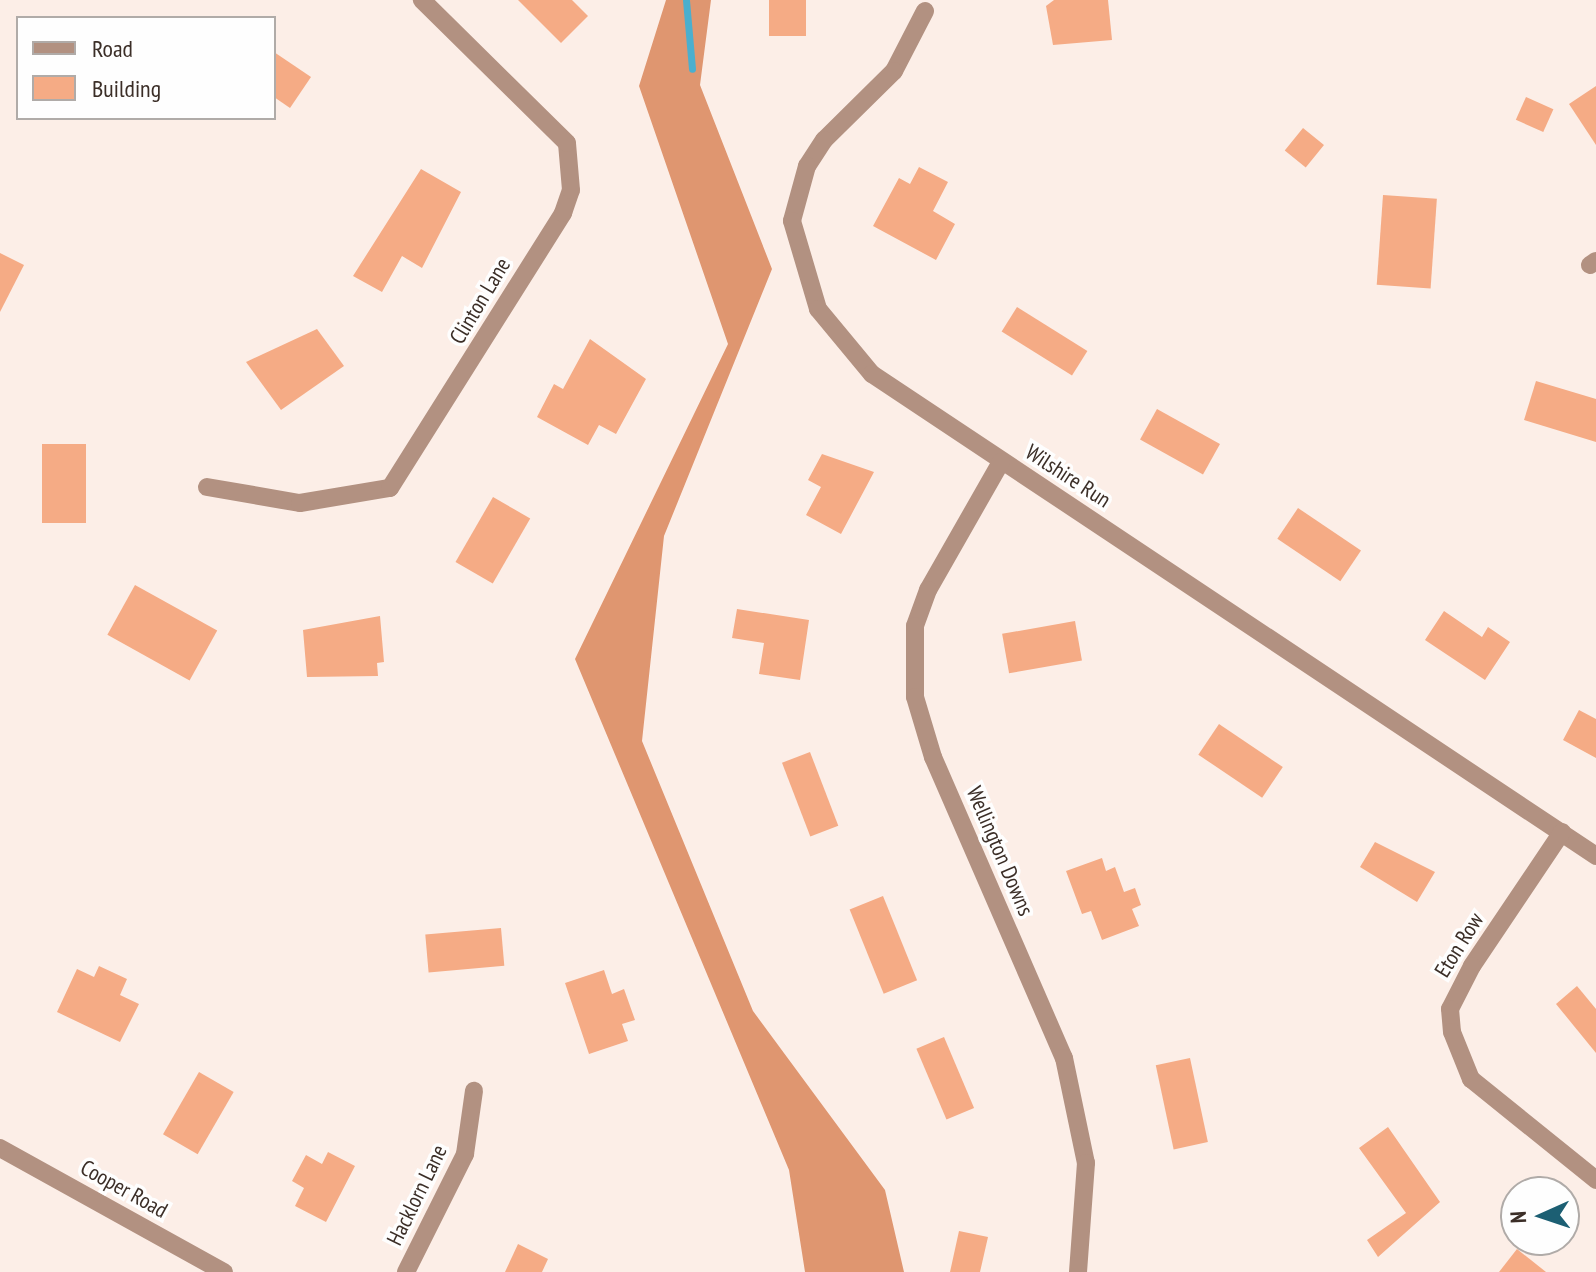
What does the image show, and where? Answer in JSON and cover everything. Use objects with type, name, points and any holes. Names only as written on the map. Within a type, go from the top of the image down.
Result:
[{"type":"street","name":"Clinton Lane","points":[[207,487],[300,503],[390,488],[563,213],[571,190],[567,143],[422,0]]},
{"type":"street","name":"Wilshire Run","points":[[925,11],[894,71],[824,140],[807,166],[792,221],[798,256],[818,309],[872,374],[1596,856]]},
{"type":"street","name":"Wellington Downs","points":[[1001,462],[928,590],[915,626],[915,697],[933,757],[1064,1058],[1086,1163],[1078,1272]]},
{"type":"street","name":"Eton Row","points":[[1562,832],[1472,966],[1450,1009],[1452,1032],[1471,1079],[1596,1180]]},
{"type":"street","name":"Hacklorn Lane","points":[[406,1272],[465,1154],[474,1091]]},
{"type":"street","name":"Cooper Road","points":[[0,1148],[224,1272]]},
{"type":"shaded area","points":[[666,0],[711,0],[700,85],[772,269],[664,536],[642,741],[753,1011],[885,1190],[904,1272],[805,1272],[789,1170],[575,659],[728,344],[639,86]]},
{"type":"building","points":[[518,0],[572,0],[588,16],[561,43]]},
{"type":"building","points":[[769,0],[806,0],[806,36],[769,36]]},
{"type":"building","points":[[1054,0],[1108,0],[1112,40],[1053,45],[1046,6]]},
{"type":"building","points":[[276,53],[311,77],[290,108],[276,98]]},
{"type":"building","points":[[1596,86],[1596,145],[1569,104]]},
{"type":"building","points":[[1526,97],[1553,109],[1543,132],[1516,120]]},
{"type":"building","points":[[1303,128],[1324,145],[1306,168],[1285,151]]},
{"type":"building","points":[[919,167],[948,182],[933,211],[955,224],[936,260],[873,226],[899,178],[910,184]]},
{"type":"building","points":[[421,169],[461,192],[422,268],[402,256],[382,292],[353,276]]},
{"type":"building","points":[[1383,195],[1437,199],[1431,289],[1377,285]]},
{"type":"building","points":[[0,253],[24,265],[0,312]]},
{"type":"building","points":[[1017,307],[1087,351],[1072,376],[1002,332]]},
{"type":"building","points":[[317,329],[344,366],[281,410],[246,362]]},
{"type":"building","points":[[590,339],[646,379],[616,434],[599,425],[588,445],[537,417],[554,384],[563,389]]},
{"type":"building","points":[[1536,381],[1596,399],[1596,442],[1524,420]]},
{"type":"building","points":[[1157,409],[1220,444],[1203,475],[1140,440]]},
{"type":"building","points":[[42,444],[86,444],[86,523],[42,523]]},
{"type":"building","points":[[822,454],[874,472],[841,534],[806,515],[821,487],[808,480]]},
{"type":"building","points":[[493,497],[530,518],[493,583],[456,562]]},
{"type":"building","points":[[1298,508],[1361,550],[1340,581],[1277,539]]},
{"type":"building","points":[[135,585],[217,631],[190,680],[107,635]]},
{"type":"building","points":[[737,609],[809,620],[800,680],[759,674],[764,643],[732,638]]},
{"type":"building","points":[[1444,611],[1482,637],[1488,627],[1510,642],[1485,680],[1425,640]]},
{"type":"building","points":[[380,616],[384,662],[377,663],[378,676],[307,677],[303,630]]},
{"type":"building","points":[[1075,621],[1082,660],[1009,673],[1002,634]]},
{"type":"building","points":[[1579,710],[1596,719],[1596,758],[1563,740]]},
{"type":"building","points":[[1219,724],[1283,767],[1262,798],[1198,755]]},
{"type":"building","points":[[810,752],[838,826],[810,837],[782,763]]},
{"type":"building","points":[[1375,842],[1435,872],[1417,902],[1360,867]]},
{"type":"building","points":[[1102,858],[1106,871],[1115,867],[1124,892],[1135,888],[1141,905],[1132,909],[1139,926],[1102,940],[1091,911],[1082,914],[1066,871]]},
{"type":"building","points":[[883,896],[917,980],[884,994],[850,909]]},
{"type":"building","points":[[501,928],[504,966],[429,972],[425,935]]},
{"type":"building","points":[[99,966],[127,979],[120,995],[139,1004],[120,1042],[57,1012],[77,969],[94,977]]},
{"type":"building","points":[[604,970],[612,994],[624,989],[635,1020],[622,1024],[628,1041],[589,1054],[565,983]]},
{"type":"building","points":[[1577,986],[1596,1009],[1596,1053],[1556,1004]]},
{"type":"building","points":[[944,1037],[974,1108],[946,1120],[916,1049]]},
{"type":"building","points":[[1190,1058],[1208,1142],[1174,1149],[1156,1065]]},
{"type":"building","points":[[199,1072],[234,1092],[198,1154],[163,1134]]},
{"type":"building","points":[[1388,1127],[1440,1202],[1378,1257],[1367,1240],[1406,1213],[1359,1148]]},
{"type":"building","points":[[328,1152],[355,1166],[326,1222],[295,1206],[304,1188],[292,1181],[306,1155],[322,1164]]},
{"type":"building","points":[[959,1231],[988,1237],[980,1272],[950,1272]]},
{"type":"building","points":[[518,1244],[548,1259],[542,1272],[505,1272]]},
{"type":"building","points":[[1512,1256],[1526,1256],[1546,1272],[1499,1272]]},
{"type":"waterway","points":[[686,0],[692,69]]}]
